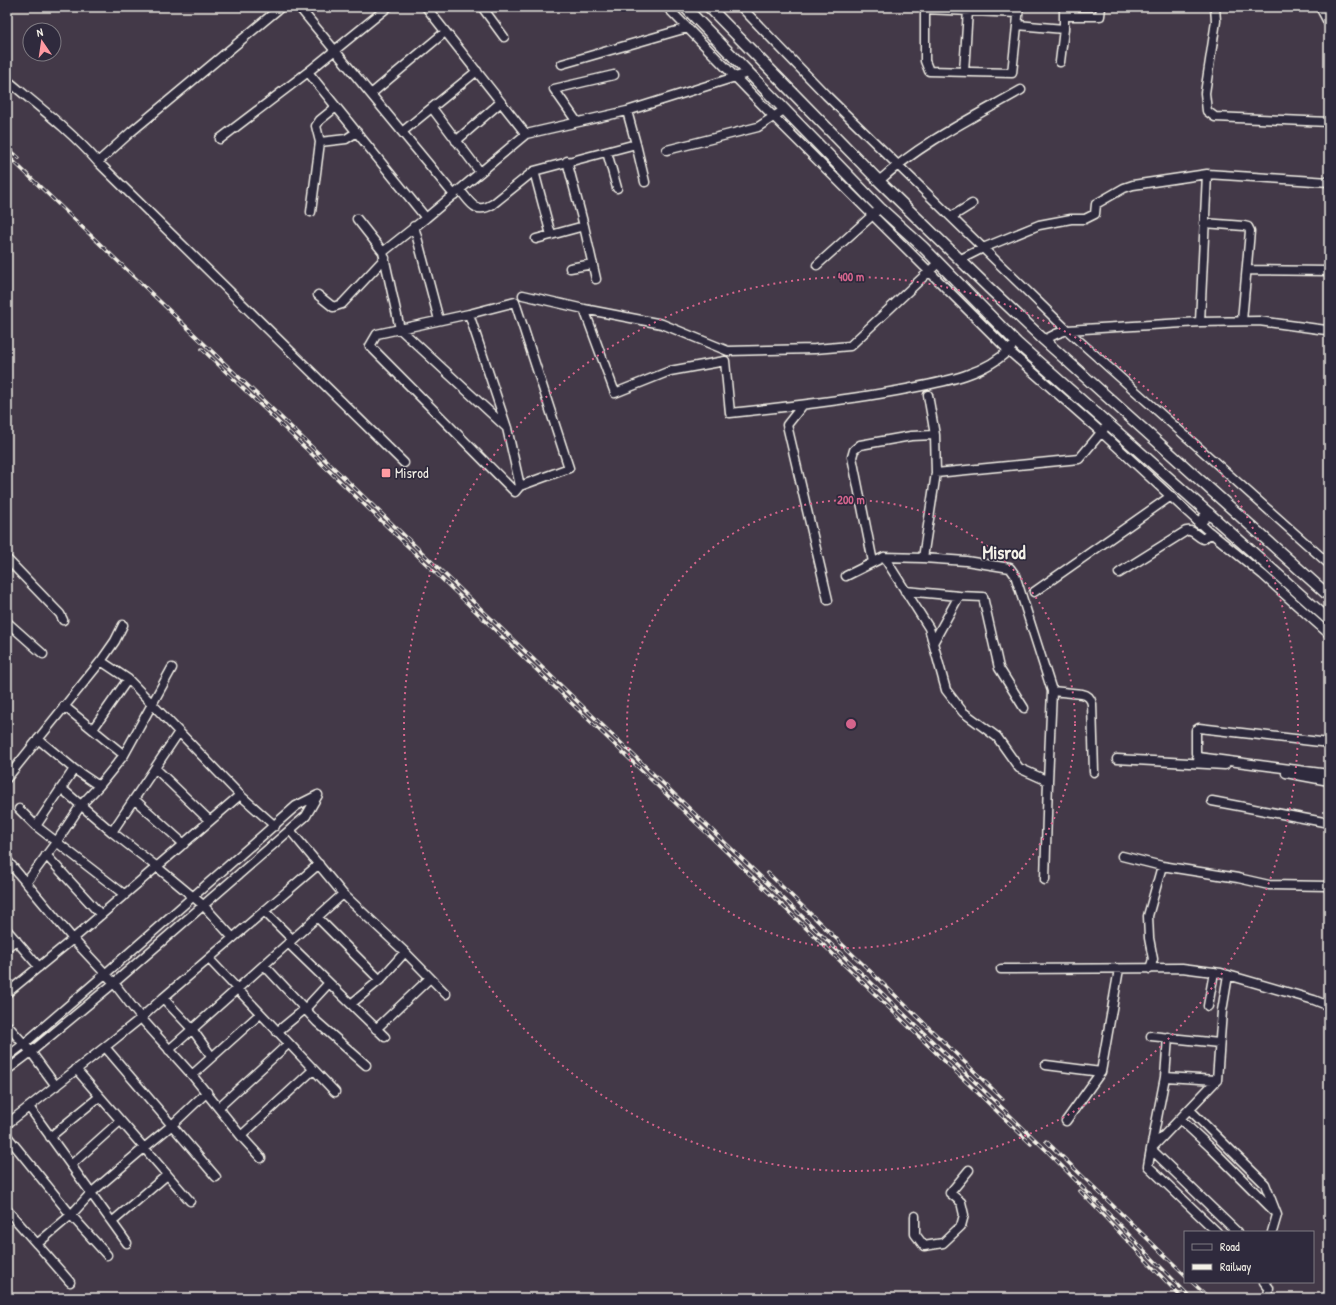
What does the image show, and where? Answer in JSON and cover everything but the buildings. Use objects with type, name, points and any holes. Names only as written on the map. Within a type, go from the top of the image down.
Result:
[{"type":"main road","points":[[685,7],[880,208],[923,247],[1017,343],[1329,620]]},
{"type":"main road","points":[[709,7],[879,181],[989,288],[1044,340],[1329,596]]},
{"type":"main road","points":[[1199,523],[1209,513]]},
{"type":"street","points":[[98,162],[131,132],[281,7]]},
{"type":"street","points":[[300,7],[402,132],[457,192],[476,207],[481,209],[493,204],[534,171],[636,144]]},
{"type":"street","points":[[220,139],[335,51],[388,7]]},
{"type":"street","points":[[426,7],[526,134]]},
{"type":"street","points":[[482,7],[504,37]]},
{"type":"street","points":[[667,7],[774,117],[1008,352],[1101,432],[1199,523],[1263,575],[1329,634]]},
{"type":"street","points":[[741,7],[826,95],[1067,330],[1329,564]]},
{"type":"street","points":[[1060,62],[1064,29],[1064,11],[1100,16],[1101,7]]},
{"type":"street","points":[[1215,7],[1216,21],[1205,93],[1207,111],[1215,117],[1329,122]]},
{"type":"street","points":[[1320,7],[1329,24]]},
{"type":"street","points":[[925,8],[968,10],[1018,10],[1018,25],[1012,73],[929,71],[925,61],[925,8]]},
{"type":"street","points":[[964,72],[968,10]]},
{"type":"street","points":[[1018,25],[1064,29]]},
{"type":"street","points":[[562,64],[687,28]]},
{"type":"street","points":[[370,94],[445,32]]},
{"type":"street","points":[[402,132],[476,71]]},
{"type":"street","points":[[308,72],[426,218]]},
{"type":"street","points":[[318,294],[333,307],[337,307],[342,304],[384,255],[414,226],[426,218],[526,134],[626,111],[748,73]]},
{"type":"street","points":[[577,122],[554,89],[614,75]]},
{"type":"street","points":[[7,80],[48,114],[89,152],[404,463]]},
{"type":"street","points":[[879,181],[898,164],[935,139],[1021,90]]},
{"type":"street","points":[[456,141],[501,102]]},
{"type":"street","points":[[311,212],[320,142],[316,126],[320,120],[336,107]]},
{"type":"street","points":[[432,108],[480,172]]},
{"type":"street","points":[[667,150],[758,127],[784,110]]},
{"type":"street","points":[[626,111],[645,182]]},
{"type":"street","points":[[320,142],[346,139],[357,132]]},
{"type":"street","points":[[607,152],[617,188]]},
{"type":"street","points":[[568,161],[596,279]]},
{"type":"street","points":[[534,171],[551,235]]},
{"type":"street","points":[[961,260],[983,248],[1039,225],[1071,219],[1085,219],[1095,214],[1096,204],[1124,188],[1133,185],[1207,174],[1329,182]]},
{"type":"street","points":[[1200,322],[1207,174]]},
{"type":"street","points":[[950,217],[972,204]]},
{"type":"street","points":[[817,265],[880,208]]},
{"type":"street","points":[[357,219],[384,255],[400,329],[507,428]]},
{"type":"street","points":[[1204,223],[1244,226],[1248,227],[1250,231],[1242,322]]},
{"type":"street","points":[[414,226],[439,320]]},
{"type":"street","points":[[536,239],[584,226]]},
{"type":"street","points":[[523,295],[584,309],[662,324],[728,351],[780,351],[850,346],[938,263]]},
{"type":"street","points":[[570,268],[593,264]]},
{"type":"street","points":[[1247,270],[1329,271]]},
{"type":"street","points":[[515,302],[569,468],[520,486],[515,492],[370,346],[377,334],[469,314],[515,302]]},
{"type":"street","points":[[584,309],[615,394],[670,371],[725,361],[730,413],[802,406],[942,382],[972,373],[1000,359],[1017,343]]},
{"type":"street","points":[[469,314],[507,428],[520,486]]},
{"type":"street","points":[[1044,340],[1067,330],[1200,322],[1259,321],[1329,330]]},
{"type":"street","points":[[923,558],[936,473],[935,434],[928,395]]},
{"type":"street","points":[[802,406],[787,425],[828,600]]},
{"type":"street","points":[[936,473],[1079,459],[1108,424]]},
{"type":"street","points":[[873,562],[852,457],[854,450],[860,445],[911,436],[935,434]]},
{"type":"street","points":[[1034,592],[1171,496]]},
{"type":"street","points":[[1119,573],[1186,531],[1190,530],[1203,539],[1211,533]]},
{"type":"street","points":[[884,556],[929,628],[934,641],[946,690],[963,712],[997,737],[1019,768],[1048,781]]},
{"type":"street","points":[[846,576],[884,556],[966,561],[1010,568],[1015,575],[1052,691],[1046,880]]},
{"type":"street","points":[[7,559],[60,614],[63,620]]},
{"type":"street","points":[[905,591],[983,597],[999,668],[1024,708]]},
{"type":"street","points":[[934,641],[960,596]]},
{"type":"street","points":[[7,622],[43,654]]},
{"type":"street","points":[[7,778],[101,662],[115,642],[123,625]]},
{"type":"street","points":[[101,662],[128,679],[240,795],[275,826]]},
{"type":"street","points":[[26,883],[57,842],[81,805],[99,786],[124,755],[172,668]]},
{"type":"street","points":[[93,729],[128,679]]},
{"type":"street","points":[[1052,691],[1082,694],[1091,698],[1094,772]]},
{"type":"street","points":[[64,706],[124,755]]},
{"type":"street","points":[[1329,743],[1199,728],[1196,730],[1196,754],[1198,757],[1329,774]]},
{"type":"street","points":[[112,832],[179,732]]},
{"type":"street","points":[[38,739],[74,769],[99,786]]},
{"type":"street","points":[[1117,759],[1224,765],[1268,770],[1329,781]]},
{"type":"street","points":[[155,768],[210,821]]},
{"type":"street","points":[[36,826],[74,769]]},
{"type":"street","points":[[61,788],[112,832],[203,905],[233,938]]},
{"type":"street","points":[[7,993],[74,939],[240,795]]},
{"type":"street","points":[[7,1057],[105,974],[296,806],[318,795],[306,816],[114,984],[7,1070]]},
{"type":"street","points":[[134,799],[184,844]]},
{"type":"street","points":[[1212,801],[1329,823]]},
{"type":"street","points":[[19,809],[36,826],[124,895]]},
{"type":"street","points":[[290,830],[343,894],[405,952],[446,994]]},
{"type":"street","points":[[46,855],[101,915]]},
{"type":"street","points":[[1122,856],[1162,866],[1238,878],[1269,885],[1329,886]]},
{"type":"street","points":[[7,860],[114,984],[141,1018],[207,1092],[241,1136],[261,1158]]},
{"type":"street","points":[[7,1124],[141,1018],[162,998],[319,864]]},
{"type":"street","points":[[1150,968],[1153,958],[1149,938],[1148,916],[1162,866]]},
{"type":"street","points":[[169,1050],[343,894]]},
{"type":"street","points":[[264,911],[329,984],[385,1037]]},
{"type":"street","points":[[317,917],[380,980]]},
{"type":"street","points":[[7,930],[39,967]]},
{"type":"street","points":[[7,947],[16,940]]},
{"type":"street","points":[[351,1004],[380,980],[405,952]]},
{"type":"street","points":[[209,959],[335,1092]]},
{"type":"street","points":[[264,965],[318,1022],[366,1065]]},
{"type":"street","points":[[1001,969],[1182,968],[1228,975],[1314,1000],[1329,1006]]},
{"type":"street","points":[[1066,1121],[1101,1072],[1119,969]]},
{"type":"street","points":[[1208,1006],[1214,972]]},
{"type":"street","points":[[1151,1149],[1217,1080],[1222,1011],[1228,975]]},
{"type":"street","points":[[376,1029],[430,978]]},
{"type":"street","points":[[277,1032],[305,1009],[329,984]]},
{"type":"street","points":[[162,998],[192,1029],[212,1057]]},
{"type":"street","points":[[192,1075],[260,1014]]},
{"type":"street","points":[[7,1025],[31,1052],[56,1086]]},
{"type":"street","points":[[1151,1036],[1220,1043]]},
{"type":"street","points":[[1168,1037],[1165,1077],[1148,1166],[1216,1231]]},
{"type":"street","points":[[219,1107],[288,1044]]},
{"type":"street","points":[[105,1047],[216,1177]]},
{"type":"street","points":[[1046,1065],[1101,1072]]},
{"type":"street","points":[[76,1069],[190,1201]]},
{"type":"street","points":[[241,1136],[313,1070]]},
{"type":"street","points":[[1165,1077],[1217,1080]]},
{"type":"street","points":[[37,1244],[72,1215],[92,1193],[171,1126],[207,1092]]},
{"type":"street","points":[[50,1137],[100,1097]]},
{"type":"street","points":[[29,1107],[127,1243]]},
{"type":"street","points":[[1189,1109],[1265,1184],[1277,1215],[1272,1231]]},
{"type":"street","points":[[1180,1119],[1210,1147],[1277,1215]]},
{"type":"street","points":[[70,1165],[120,1121]]},
{"type":"street","points":[[7,1136],[107,1255]]},
{"type":"street","points":[[1151,1149],[1236,1231]]},
{"type":"street","points":[[915,1216],[914,1234],[924,1246],[943,1243],[961,1226],[964,1215],[961,1202],[950,1192],[969,1170]]},
{"type":"street","points":[[112,1222],[167,1175]]},
{"type":"street","points":[[7,1210],[70,1282]]},
{"type":"street","points":[[1265,1283],[1268,1288],[1268,1298]]},
{"type":"railway","points":[[7,147],[19,158]]},
{"type":"railway","points":[[7,155],[1047,1151],[1191,1298]]},
{"type":"railway","points":[[202,349],[1031,1144]]},
{"type":"railway","points":[[768,873],[1003,1099]]},
{"type":"railway","points":[[1046,1141],[1184,1274]]},
{"type":"railway","points":[[1080,1191],[1182,1298]]},
{"type":"railway","points":[[1193,1283],[1209,1298]]},
{"type":"place","name":"Misrod","points":[[386,473]]},
{"type":"district","name":"Misrod","points":[[1004,553]]}]
